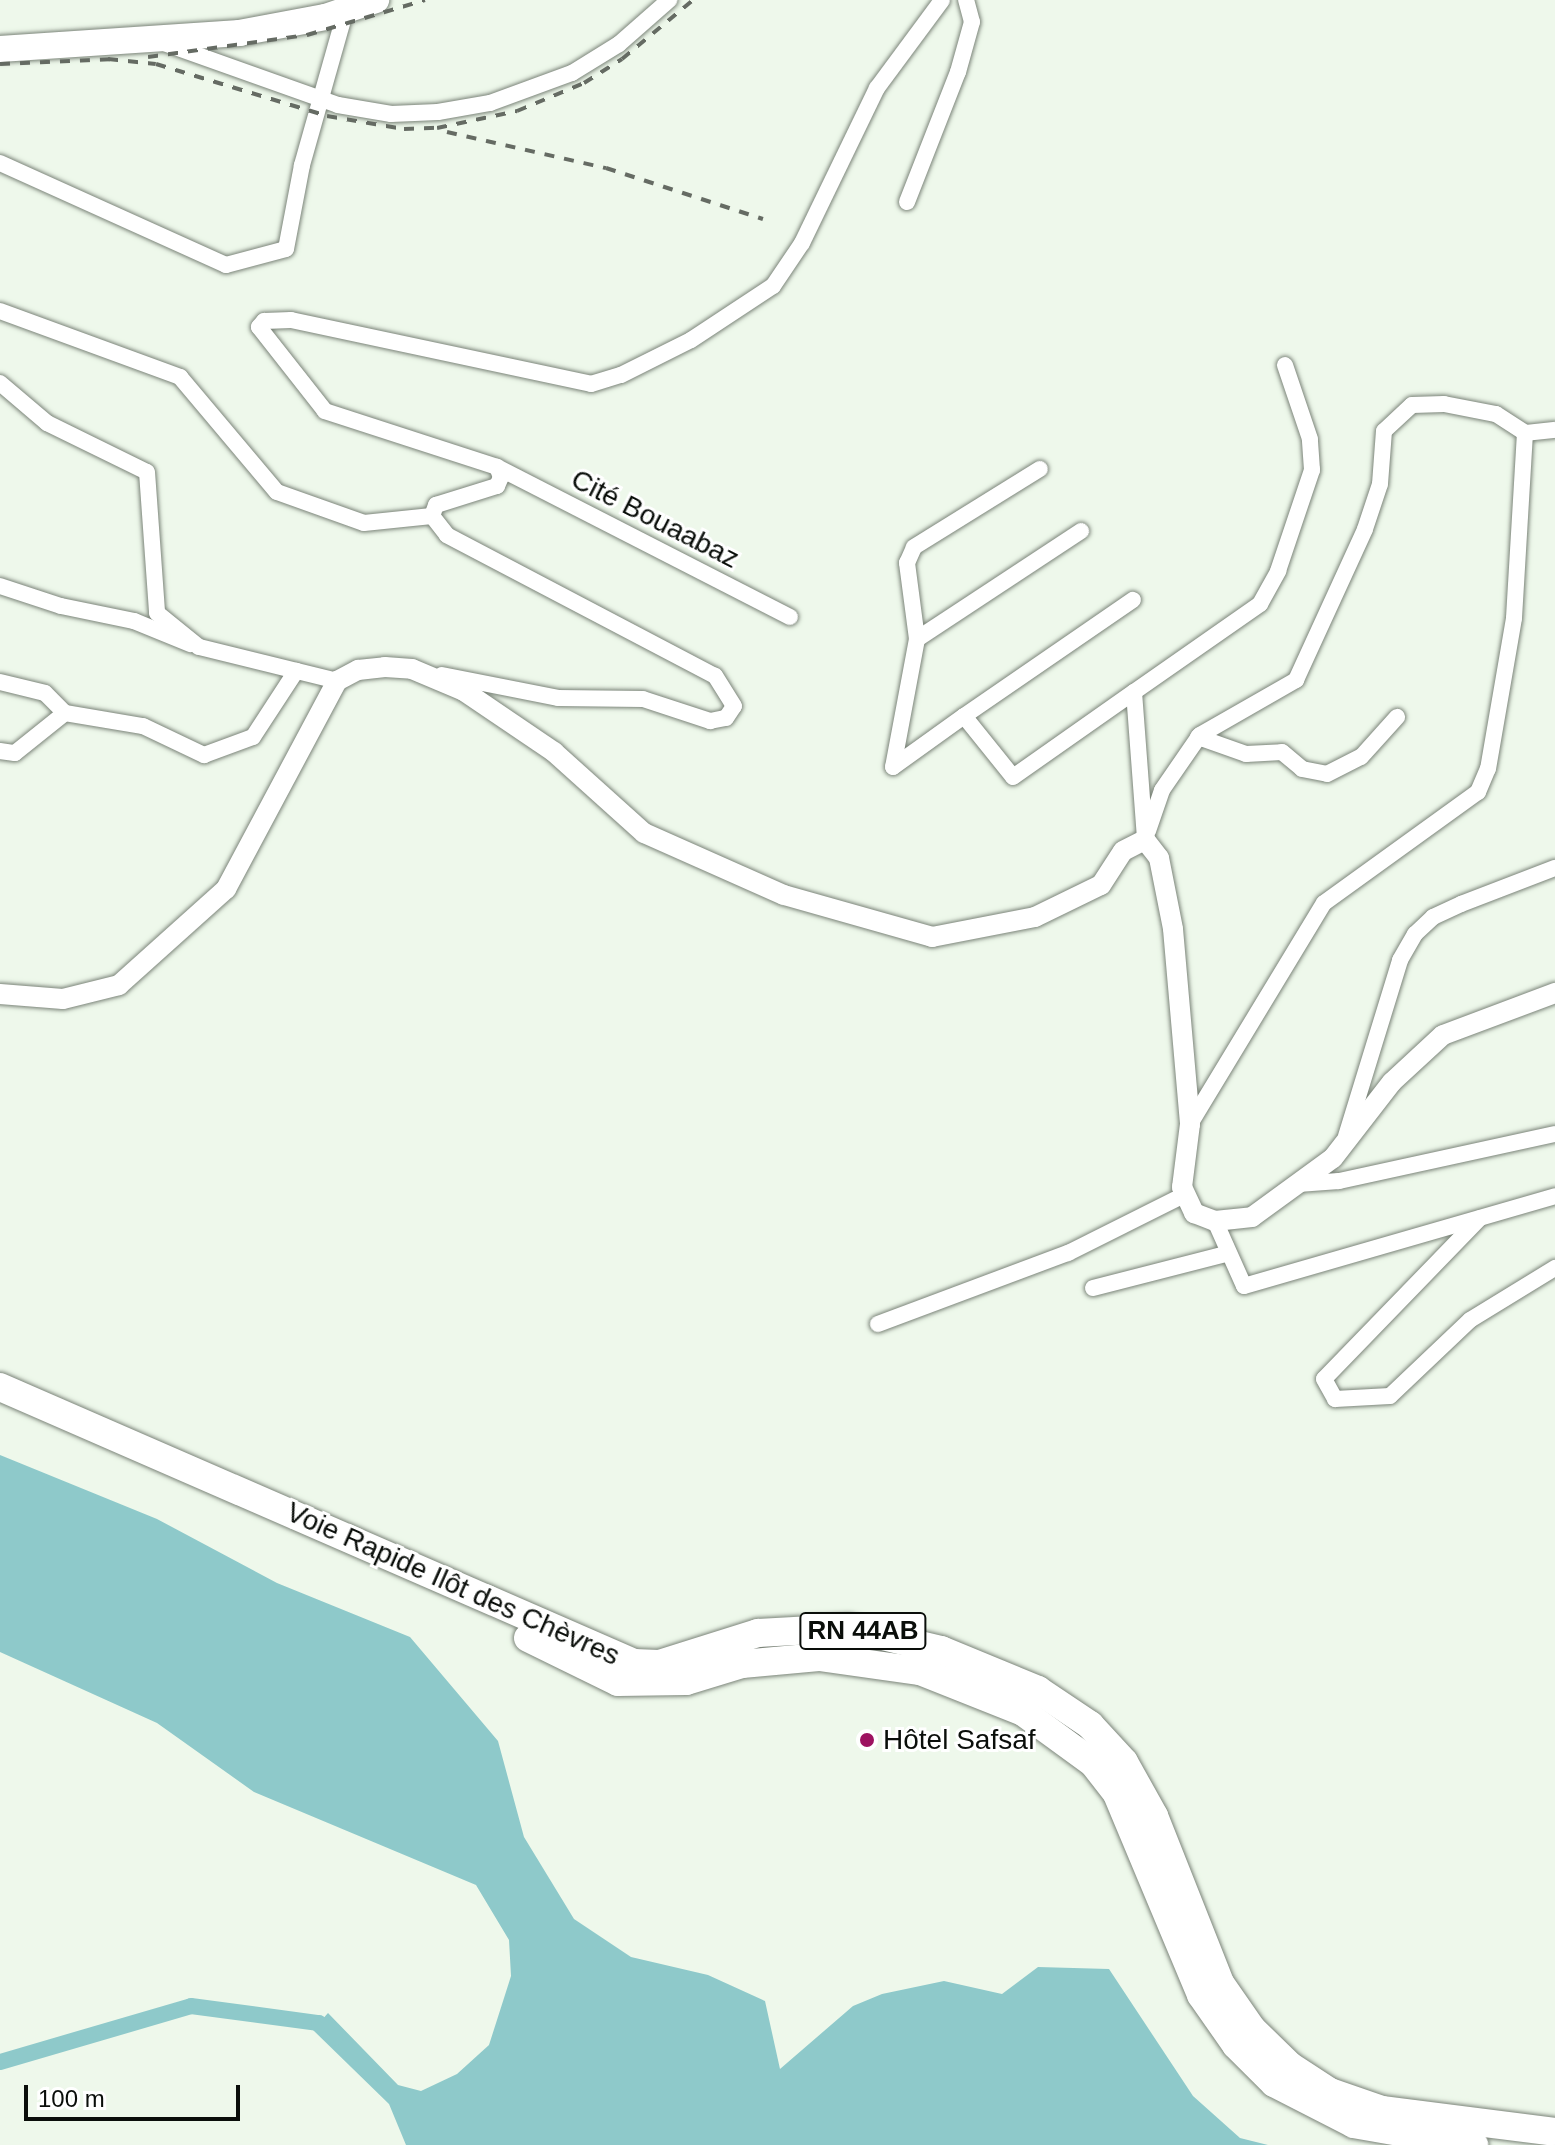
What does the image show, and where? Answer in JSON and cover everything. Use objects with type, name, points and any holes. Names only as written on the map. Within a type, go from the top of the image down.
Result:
[{"type":"highway","name":"Voie Rapide Ilôt des Chèvres","points":[[0,1387],[634,1663],[659,1664],[758,1633],[849,1628],[941,1650],[1038,1690],[1090,1725],[1124,1762],[1154,1816],[1220,1983],[1252,2029],[1290,2066],[1330,2092],[1382,2110],[1555,2132]]},
{"type":"highway","name":"Voie Rapide Ilôt des Chèvres","points":[[0,1406],[425,1590],[618,1682],[686,1681],[742,1664],[819,1657],[920,1671],[1023,1712],[1082,1753],[1117,1794],[1201,1995],[1236,2045],[1274,2083],[1354,2124],[1474,2145]]},
{"type":"main road","points":[[0,49],[159,41],[239,33],[346,10],[376,0]]},
{"type":"street","points":[[159,41],[320,98],[391,114],[490,103],[600,57],[669,0]]},
{"type":"street","name":"Cité Bouaabaz","points":[[790,617],[497,467],[325,411],[259,327],[264,321],[291,320],[591,384],[621,375],[691,340],[773,286],[802,243],[877,88],[942,0]]},
{"type":"street","points":[[907,202],[958,72],[972,22],[966,0]]},
{"type":"street","points":[[0,163],[226,265],[240,264],[286,249],[320,98],[346,10]]},
{"type":"street","points":[[0,311],[180,377],[277,492],[364,523],[432,516]]},
{"type":"street","points":[[964,716],[1013,777],[1260,604],[1278,571],[1312,470],[1310,439],[1285,365]]},
{"type":"street","points":[[0,383],[47,423],[147,472],[157,613],[199,647]]},
{"type":"street","points":[[412,669],[464,691],[554,752],[644,833],[784,895],[932,937],[1035,917],[1101,885],[1123,851],[1145,840],[1162,790],[1198,737],[1296,680],[1365,529],[1380,484],[1384,431],[1412,405],[1444,404],[1496,414],[1525,433],[1555,430]]},
{"type":"street","points":[[1190,1124],[1324,903],[1478,792],[1488,769],[1514,618],[1525,433]]},
{"type":"street","points":[[432,516],[436,505],[501,483],[497,467]]},
{"type":"street","points":[[1040,469],[914,547],[907,563],[917,639],[893,767],[1133,600]]},
{"type":"street","points":[[0,994],[63,999],[119,985],[226,889],[337,681],[358,670],[412,669],[558,698],[643,699],[710,721],[726,718],[734,706],[715,676],[447,535],[432,516]]},
{"type":"street","points":[[917,639],[1081,531]]},
{"type":"street","points":[[0,586],[61,606],[134,621],[199,647],[337,681]]},
{"type":"street","points":[[0,682],[45,693],[65,713],[143,726],[204,755],[253,737],[296,671]]},
{"type":"street","points":[[1134,692],[1145,840],[1159,858],[1173,929],[1190,1124],[1186,1194],[1194,1213],[1215,1221],[1252,1217],[1298,1184],[1343,1145],[1392,1082],[1443,1035],[1555,993]]},
{"type":"street","points":[[0,751],[15,753],[65,713]]},
{"type":"street","points":[[1198,737],[1246,754],[1282,752],[1302,769],[1327,774],[1361,757],[1397,717]]},
{"type":"street","points":[[1343,1145],[1400,960],[1415,934],[1433,917],[1555,868]]},
{"type":"street","points":[[1298,1184],[1339,1181],[1555,1134]]},
{"type":"street","points":[[878,1324],[1068,1253],[1186,1194]]},
{"type":"street","points":[[1215,1221],[1244,1286],[1555,1196]]},
{"type":"street","points":[[1480,1218],[1324,1379],[1335,1399],[1390,1396],[1470,1320],[1555,1268]]},
{"type":"street","points":[[1093,1288],[1229,1253]]},
{"type":"water","points":[[0,1455],[157,1519],[277,1583],[410,1637],[498,1741],[524,1837],[574,1919],[631,1957],[708,1975],[765,2001],[780,2069],[853,2006],[882,1994],[944,1981],[1002,1994],[1038,1967],[1109,1969],[1193,2096],[1240,2138],[1268,2145],[406,2145],[389,2104],[313,2030],[328,2013],[398,2085],[421,2091],[457,2074],[489,2045],[511,1976],[509,1940],[476,1885],[254,1792],[157,1723],[0,1652]]},
{"type":"waterway","points":[[0,2062],[191,2006],[319,2023],[335,2038]]},
{"type":"railway","points":[[148,57],[307,35],[425,0]]},
{"type":"railway","points":[[108,59],[156,64],[327,116],[404,129],[437,128],[517,111],[584,83],[622,59],[693,0]]},
{"type":"railway","points":[[0,64],[116,59]]},
{"type":"railway","points":[[447,132],[606,168],[763,219]]},
{"type":"place","name":"Hôtel Safsaf","points":[[867,1740]]}]
